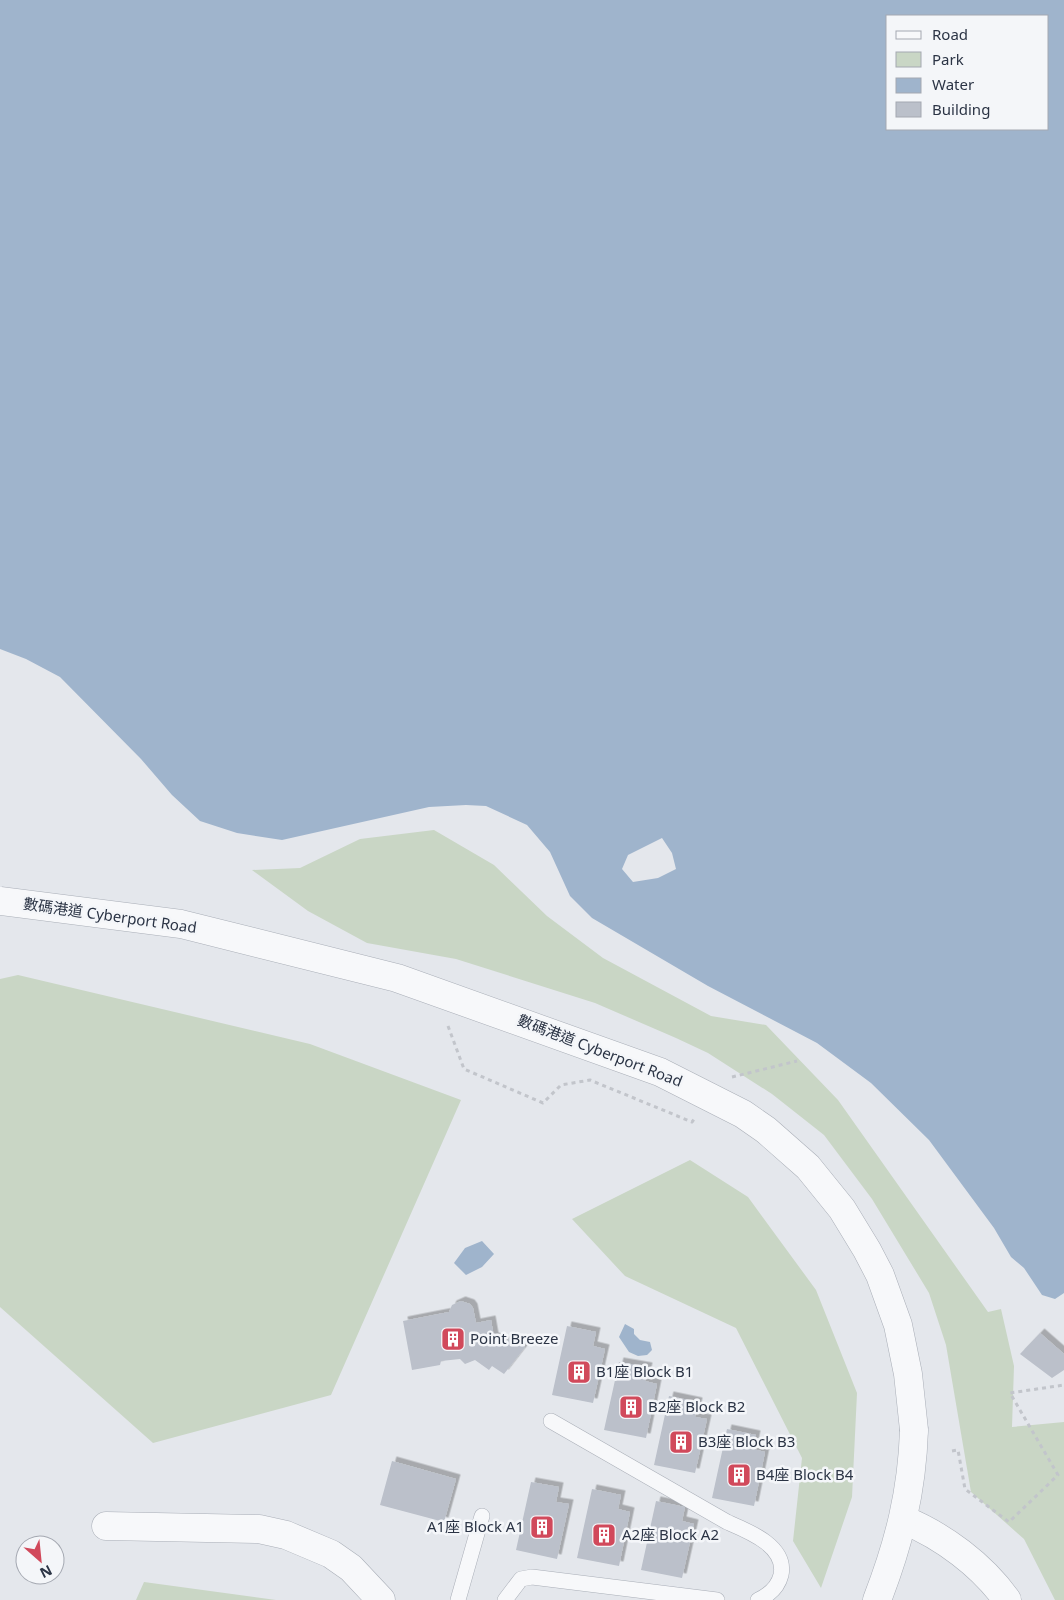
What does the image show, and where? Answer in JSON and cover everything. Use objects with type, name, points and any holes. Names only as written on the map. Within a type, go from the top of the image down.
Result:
[{"type":"street","name":"數碼港道 Cyberport Road","points":[[0,900],[181,924],[397,978],[660,1072],[743,1114],[766,1130],[808,1167],[842,1209],[880,1275],[898,1325],[908,1374],[914,1430],[910,1492],[904,1520],[878,1600]]},
{"type":"street","points":[[904,1520],[928,1530],[962,1553],[1008,1600]]},
{"type":"street","points":[[106,1526],[259,1529],[286,1536],[310,1544],[338,1558],[351,1568],[381,1600]]},
{"type":"lane","points":[[551,1421],[727,1522],[752,1533],[777,1553],[781,1565],[780,1579],[774,1589],[758,1600]]},
{"type":"lane","points":[[458,1600],[482,1516]]},
{"type":"lane","points":[[505,1600],[520,1579],[532,1577],[717,1600]]},
{"type":"path","points":[[952,1451],[958,1450],[965,1489],[1008,1522],[1058,1475],[1010,1393],[1064,1385]]},
{"type":"green space","points":[[434,830],[494,865],[547,916],[603,958],[711,1016],[766,1025],[838,1100],[988,1312],[1001,1309],[1014,1366],[1012,1427],[1064,1422],[1064,1600],[1055,1600],[1024,1539],[971,1492],[946,1345],[929,1293],[872,1199],[824,1135],[772,1094],[708,1053],[676,1038],[595,1003],[456,959],[367,943],[308,911],[252,870],[300,868],[360,839]]},
{"type":"green space","points":[[18,975],[310,1044],[461,1100],[331,1395],[153,1443],[0,1307],[0,979]]},
{"type":"green space","points":[[690,1160],[748,1197],[816,1290],[857,1393],[852,1497],[821,1588],[793,1541],[802,1458],[736,1328],[625,1276],[572,1219]]},
{"type":"green space","points":[[144,1582],[276,1600],[136,1600]]},
{"type":"water","points":[[0,0],[1064,0],[1064,1293],[1055,1299],[1042,1295],[1024,1268],[1011,1257],[994,1228],[929,1140],[871,1083],[817,1043],[708,986],[592,918],[570,896],[550,852],[527,825],[486,806],[466,805],[429,807],[282,840],[237,833],[200,821],[172,795],[141,759],[60,677],[26,659],[0,649]],"holes":[[[662,838],[672,853],[676,869],[658,878],[633,882],[622,869],[628,855]]]},
{"type":"water","points":[[482,1241],[494,1254],[482,1267],[466,1275],[454,1263],[465,1248]]},
{"type":"water","points":[[625,1324],[634,1329],[634,1334],[640,1340],[650,1342],[652,1350],[647,1355],[638,1356],[629,1352],[619,1337]]},
{"type":"building","name":"Point Breeze","points":[[461,1301],[470,1304],[473,1308],[476,1323],[491,1320],[494,1337],[507,1342],[511,1336],[525,1347],[504,1374],[492,1366],[489,1370],[475,1360],[465,1364],[460,1359],[441,1361],[440,1365],[412,1370],[403,1321],[449,1312],[452,1305]]},
{"type":"building","name":"B1座 Block B1","points":[[567,1326],[596,1332],[593,1346],[605,1349],[593,1403],[552,1395]]},
{"type":"building","points":[[1040,1333],[1064,1354],[1064,1370],[1052,1378],[1020,1354]]},
{"type":"building","name":"B2座 Block B2","points":[[619,1362],[648,1367],[645,1381],[657,1384],[646,1438],[604,1430]]},
{"type":"building","name":"B3座 Block B3","points":[[669,1396],[698,1402],[695,1417],[707,1419],[695,1473],[654,1465]]},
{"type":"building","name":"B4座 Block B4","points":[[727,1429],[756,1435],[753,1449],[765,1452],[754,1506],[712,1498]]},
{"type":"building","points":[[392,1461],[456,1479],[444,1522],[380,1505]]},
{"type":"building","name":"A1座 Block A1","points":[[531,1482],[559,1487],[556,1502],[569,1504],[557,1559],[516,1550]]},
{"type":"building","name":"A2座 Block A2","points":[[592,1489],[621,1495],[618,1509],[630,1512],[619,1566],[577,1558]]},
{"type":"building","points":[[656,1501],[685,1507],[682,1521],[694,1524],[682,1578],[641,1570]]},
{"type":"place","name":"Point Breeze","points":[[453,1339]]},
{"type":"place","name":"B1座 Block B1","points":[[579,1372]]},
{"type":"place","name":"B2座 Block B2","points":[[631,1407]]},
{"type":"place","name":"B3座 Block B3","points":[[681,1442]]},
{"type":"place","name":"B4座 Block B4","points":[[739,1475]]},
{"type":"place","name":"A1座 Block A1","points":[[542,1527]]},
{"type":"place","name":"A2座 Block A2","points":[[604,1535]]}]
